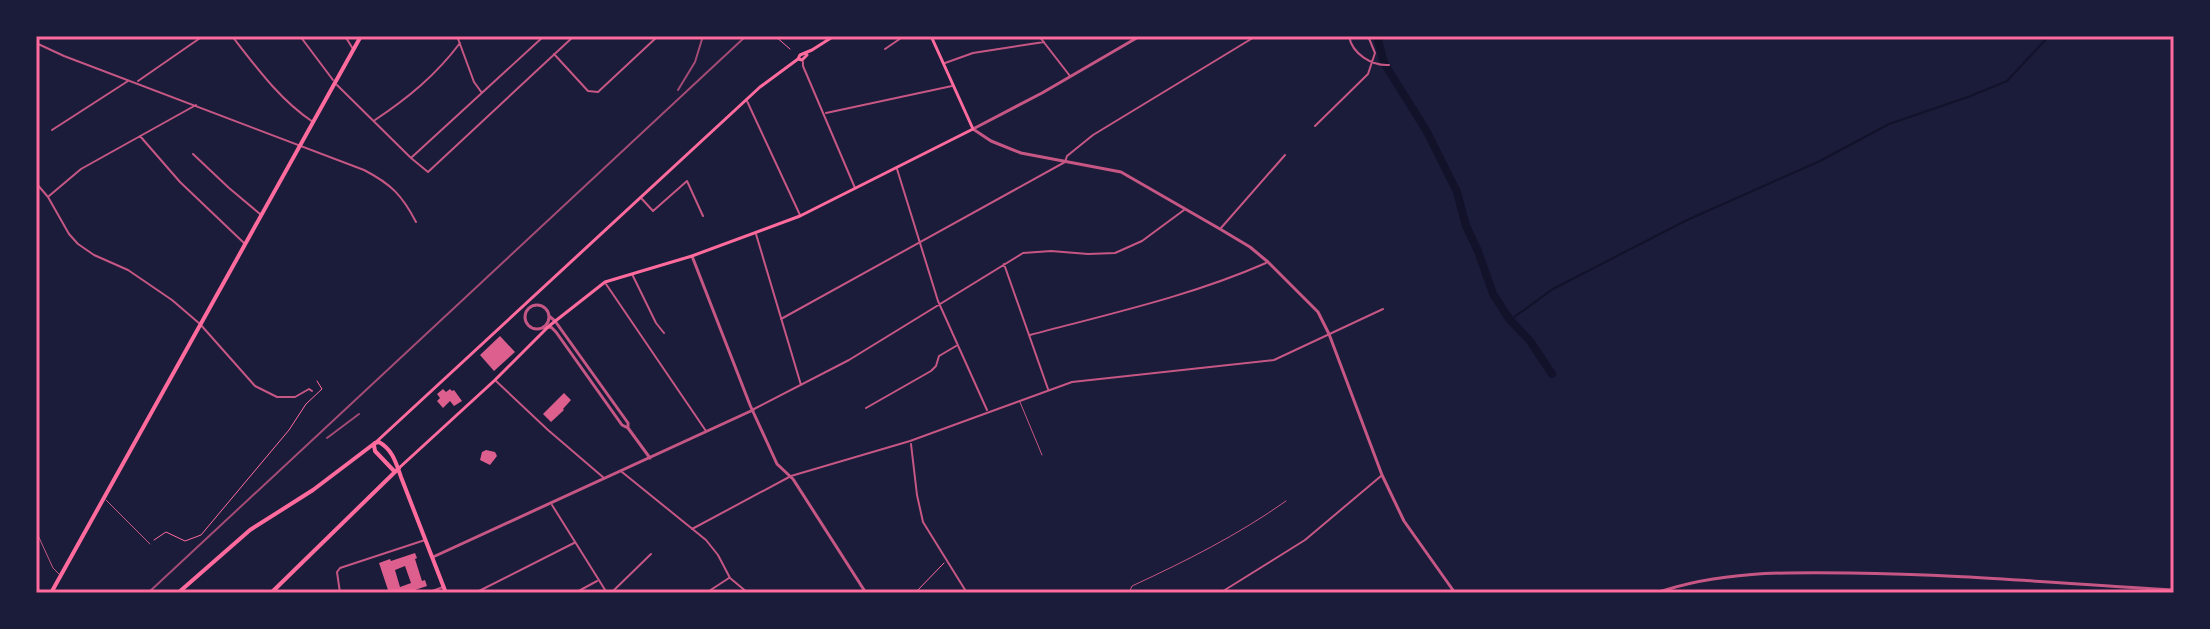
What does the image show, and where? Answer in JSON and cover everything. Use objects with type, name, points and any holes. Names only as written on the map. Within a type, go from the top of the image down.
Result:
[{"type":"main road","points":[[51,593],[361,36]]},
{"type":"main road","points":[[178,593],[250,530],[313,490],[375,443],[746,99],[799,56],[806,56],[834,36]]},
{"type":"main road","points":[[271,593],[549,326],[605,282],[692,256],[800,216],[973,129],[931,36]]},
{"type":"main road","points":[[375,443],[384,444],[395,459],[394,472]]},
{"type":"main road","points":[[375,443],[375,451],[401,478]]},
{"type":"main road","points":[[405,462],[401,478],[446,593]]},
{"type":"main road","points":[[394,472],[401,478]]},
{"type":"street","points":[[136,82],[203,36]]},
{"type":"street","points":[[232,36],[274,88],[295,110],[313,122]]},
{"type":"street","points":[[300,36],[335,82],[428,172],[574,36]]},
{"type":"street","points":[[345,36],[353,49]]},
{"type":"street","points":[[457,36],[474,82],[482,93]]},
{"type":"street","points":[[411,158],[544,36]]},
{"type":"street","points":[[554,54],[588,91],[598,92],[658,36]]},
{"type":"street","points":[[885,49],[904,36]]},
{"type":"street","points":[[1039,36],[1070,77]]},
{"type":"street","points":[[1140,36],[973,129],[977,134],[1021,153],[1121,172],[1250,247],[1268,262],[1318,312],[1382,475],[1404,521],[1455,593]]},
{"type":"street","points":[[781,319],[1065,162],[1067,156],[1093,135],[1256,36]]},
{"type":"street","points":[[1349,36],[1358,54],[1384,66],[1389,65]]},
{"type":"street","points":[[1315,126],[1368,74],[1375,53],[1368,36]]},
{"type":"street","points":[[944,64],[973,53],[1044,42]]},
{"type":"street","points":[[36,43],[364,170],[387,183],[401,197],[416,222]]},
{"type":"street","points":[[375,120],[422,86],[460,43]]},
{"type":"street","points":[[806,56],[803,66],[855,190]]},
{"type":"street","points":[[52,130],[129,80]]},
{"type":"street","points":[[824,114],[954,85]]},
{"type":"street","points":[[746,99],[800,216]]},
{"type":"street","points":[[48,197],[81,169],[196,105]]},
{"type":"street","points":[[140,136],[180,182],[245,244]]},
{"type":"street","points":[[193,154],[261,215]]},
{"type":"street","points":[[1220,229],[1285,155]]},
{"type":"street","points":[[897,168],[939,304],[988,413]]},
{"type":"street","points":[[641,198],[653,211],[687,181],[703,216]]},
{"type":"street","points":[[36,183],[78,244],[128,270],[172,300],[200,324],[255,386],[277,397],[295,397],[309,389],[312,391]]},
{"type":"street","points":[[433,557],[802,386],[1023,253],[1115,253],[1142,241],[1185,209]]},
{"type":"street","points":[[756,234],[802,386]]},
{"type":"street","points":[[692,256],[777,464],[791,476],[866,593]]},
{"type":"street","points":[[1030,335],[1232,278],[1268,262]]},
{"type":"street","points":[[1004,264],[1049,390]]},
{"type":"street","points":[[631,273],[664,333]]},
{"type":"street","points":[[605,282],[706,432]]},
{"type":"street","points":[[528,302],[546,309],[628,423],[628,428]]},
{"type":"street","points":[[526,316],[530,308],[536,305]]},
{"type":"street","points":[[523,307],[531,326],[549,326],[556,332],[622,425],[628,428],[650,458]]},
{"type":"street","points":[[692,529],[791,476],[910,441],[1072,382],[1274,360],[1383,309]]},
{"type":"street","points":[[542,328],[549,316]]},
{"type":"street","points":[[866,408],[931,371],[939,356],[957,345]]},
{"type":"street","points":[[495,380],[604,479]]},
{"type":"street","points":[[910,441],[920,514],[967,593]]},
{"type":"street","points":[[622,471],[706,540],[730,578],[748,593]]},
{"type":"street","points":[[1220,593],[1305,540],[1382,475]]},
{"type":"street","points":[[552,504],[574,543],[609,593],[651,554]]},
{"type":"street","points":[[340,593],[337,572],[340,568],[426,540]]},
{"type":"street","points":[[475,593],[574,543]]},
{"type":"street","points":[[1656,593],[1713,577],[1784,572],[1905,574],[2174,590]]},
{"type":"street","points":[[706,593],[730,578]]},
{"type":"street","points":[[575,593],[598,580]]},
{"type":"street","points":[[427,593],[444,587]]},
{"type":"lane","points":[[1020,401],[1042,455]]},
{"type":"lane","points":[[104,498],[150,544]]},
{"type":"lane","points":[[1129,593],[1132,586],[1186,561],[1258,521],[1286,501]]},
{"type":"lane","points":[[36,531],[53,568],[60,576]]},
{"type":"path","points":[[775,36],[790,49]]},
{"type":"path","points":[[150,544],[166,532],[185,541],[201,535],[289,430],[306,404],[322,389],[317,381]]},
{"type":"path","points":[[915,593],[946,561]]},
{"type":"building","points":[[500,336],[515,352],[494,371],[480,355]]},
{"type":"building","points":[[443,389],[446,392],[454,390],[462,401],[454,406],[450,401],[443,408],[437,401],[440,398],[437,394]]},
{"type":"building","points":[[564,393],[571,400],[551,422],[543,414]]},
{"type":"building","points":[[482,452],[495,452],[497,456],[490,465],[480,460]]},
{"type":"building","points":[[415,553],[422,581],[425,580],[427,586],[406,593],[389,593],[379,563]],"holes":[[[405,566],[411,583],[400,587],[395,570]]]},
{"type":"waterway","points":[[1377,36],[1384,63],[1426,130],[1457,192],[1466,226],[1493,294],[1552,374]]},
{"type":"waterway","points":[[1510,320],[1553,289],[1685,221],[1820,161],[1889,124],[2007,81],[2049,36]]},
{"type":"railway","points":[[678,90],[695,62],[703,36]]},
{"type":"railway","points":[[148,593],[746,36]]},
{"type":"railway","points":[[327,438],[359,414]]}]
